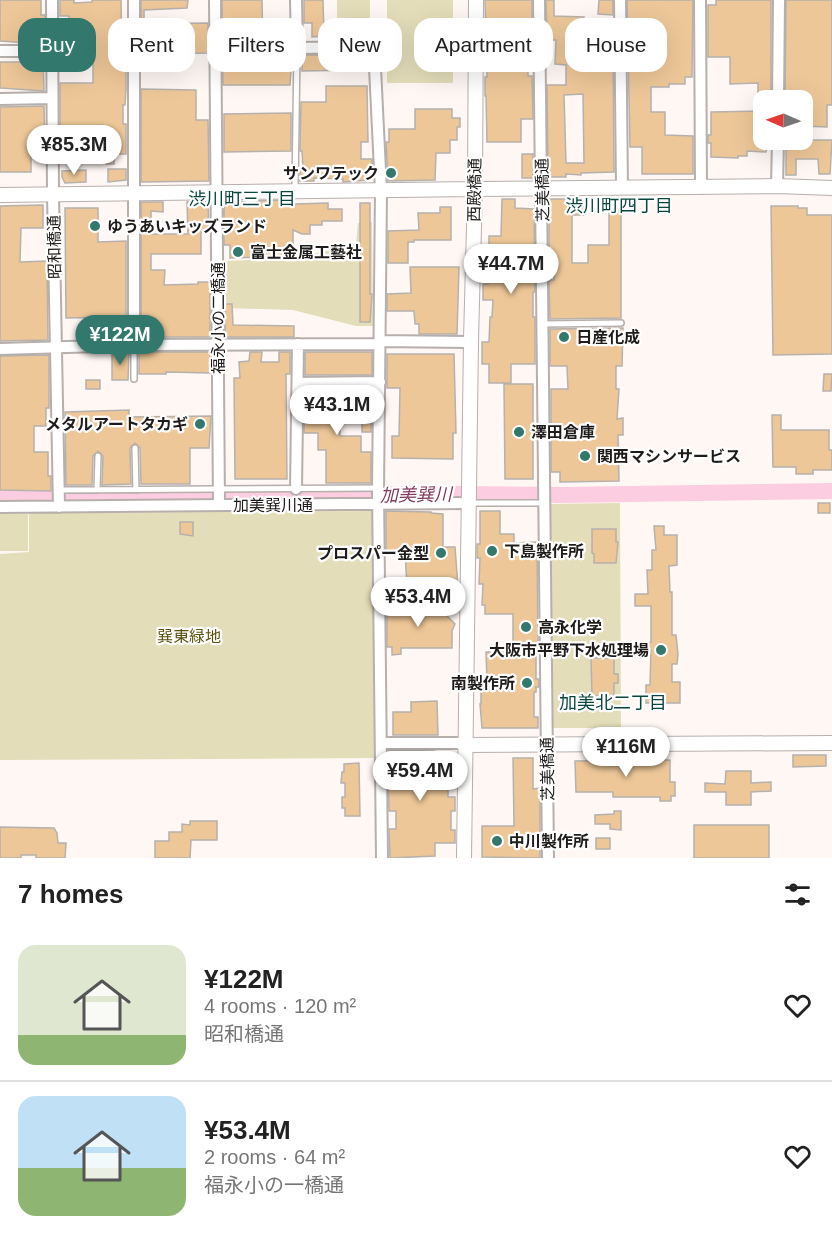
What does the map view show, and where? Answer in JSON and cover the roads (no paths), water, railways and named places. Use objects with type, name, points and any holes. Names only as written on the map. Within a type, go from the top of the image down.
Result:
[{"type":"street","name":"昭和橋通","points":[[52,0],[52,18]]},
{"type":"street","points":[[134,0],[134,345]]},
{"type":"street","name":"福永小の二橋通","points":[[215,0],[219,505]]},
{"type":"street","points":[[296,0],[296,18]]},
{"type":"street","name":"西殿橋通","points":[[464,858],[476,0]]},
{"type":"street","name":"芝美橋通","points":[[539,0],[543,189],[548,858]]},
{"type":"street","points":[[620,0],[622,188]]},
{"type":"street","points":[[700,0],[701,188]]},
{"type":"street","points":[[778,90],[779,0]]},
{"type":"street","points":[[306,48],[374,47],[381,191],[379,495],[382,858]]},
{"type":"street","points":[[0,51],[18,51]]},
{"type":"street","name":"昭和橋通","points":[[52,72],[59,507]]},
{"type":"street","points":[[0,99],[52,98]]},
{"type":"street","points":[[777,186],[778,150]]},
{"type":"street","points":[[0,195],[777,186],[832,188]]},
{"type":"street","points":[[0,349],[134,345],[469,342],[471,340]]},
{"type":"street","points":[[297,489],[298,344]]},
{"type":"street","points":[[298,383],[380,382]]},
{"type":"street","name":"加美巽川通","points":[[0,507],[219,505],[379,495],[469,496]]},
{"type":"street","points":[[381,743],[832,743]]},
{"type":"lane","points":[[295,192],[297,72]]},
{"type":"lane","points":[[544,324],[621,323]]},
{"type":"lane","points":[[134,345],[134,379]]},
{"type":"lane","points":[[135,448],[136,490]]},
{"type":"lane","points":[[97,490],[98,456]]},
{"type":"lane","points":[[59,492],[297,489],[379,495]]},
{"type":"lane","name":"加美巽川通","points":[[469,496],[545,501]]},
{"type":"waterway","name":"加美巽川","points":[[0,498],[832,491]]},
{"type":"place","name":"サンワテック","points":[[391,173]]},
{"type":"place","name":"ゆうあいキッズランド","points":[[95,226]]},
{"type":"place","name":"富士金属工藝社","points":[[238,252]]},
{"type":"place","name":"日産化成","points":[[564,337]]},
{"type":"place","name":"メタルアートタカギ","points":[[200,424]]},
{"type":"place","name":"澤田倉庫","points":[[519,432]]},
{"type":"place","name":"関西マシンサービス","points":[[585,456]]},
{"type":"place","name":"下島製作所","points":[[492,551]]},
{"type":"place","name":"プロスパー金型","points":[[441,553]]},
{"type":"place","name":"高永化学","points":[[526,627]]},
{"type":"place","name":"大阪市平野下水処理場","points":[[661,650]]},
{"type":"place","name":"南製作所","points":[[527,683]]},
{"type":"place","name":"中川製作所","points":[[497,841]]},
{"type":"district","name":"渋川町三丁目","points":[[242,199]]},
{"type":"district","name":"渋川町四丁目","points":[[619,206]]},
{"type":"district","name":"加美北二丁目","points":[[613,703]]},
{"type":"park label","name":"巽東緑地","points":[[189,636]]}]
